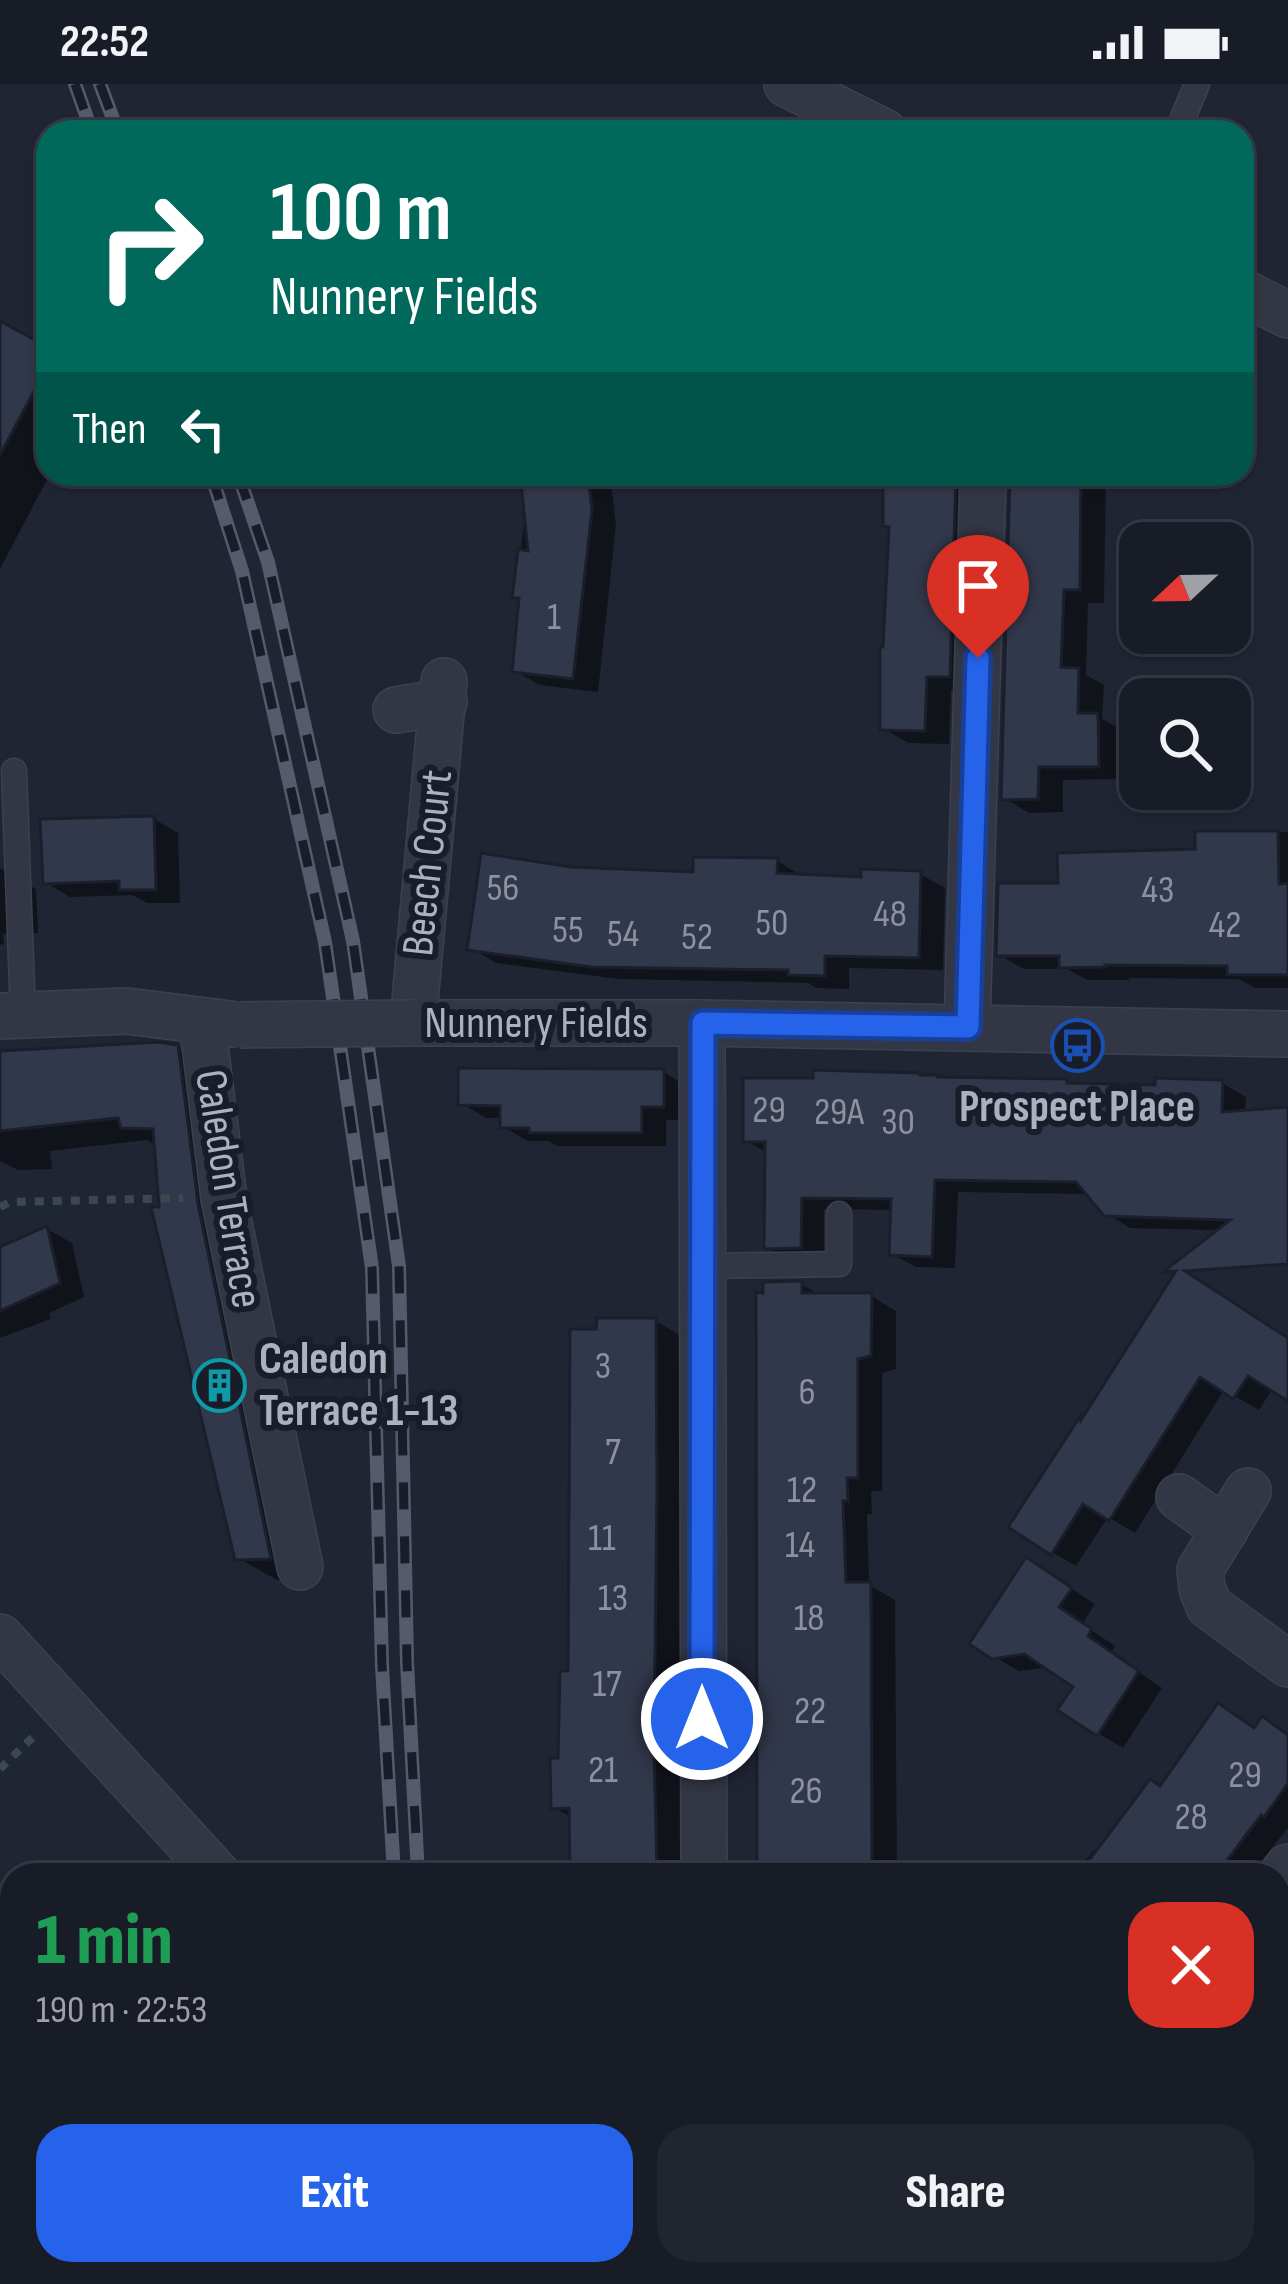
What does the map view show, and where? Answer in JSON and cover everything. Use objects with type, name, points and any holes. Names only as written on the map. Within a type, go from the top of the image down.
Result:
[{"type":"street","points":[[787,84],[860,120]]},
{"type":"street","points":[[1254,298],[1288,315]]},
{"type":"street","points":[[968,1027],[983,486]]},
{"type":"street","name":"Beech Court","points":[[396,710],[444,692],[413,1023]]},
{"type":"street","name":"Nunnery Fields","points":[[12,1015],[127,1011],[221,1024],[703,1023],[1288,1034]]},
{"type":"street","points":[[703,1023],[704,1863]]},
{"type":"street","name":"Caledon Terrace","points":[[221,1024],[223,1197],[300,1567]]},
{"type":"street","points":[[1179,1497],[1237,1511],[1200,1570],[1202,1588],[1209,1606],[1288,1664]]},
{"type":"street","points":[[0,1637],[207,1863]]},
{"type":"lane","points":[[1182,120],[1197,84]]},
{"type":"lane","points":[[12,1015],[8,838],[14,771]]},
{"type":"lane","points":[[704,1266],[839,1264],[839,1214]]},
{"type":"path","points":[[0,1207],[10,1202],[223,1197]]},
{"type":"building","points":[[0,321],[36,340],[36,388],[0,455]]},
{"type":"building","points":[[521,486],[589,486],[592,510],[573,679],[512,672],[519,598],[512,598],[518,549],[528,551]]},
{"type":"building","points":[[883,486],[956,486],[950,677],[927,677],[925,731],[880,730],[880,647],[889,527],[883,526]]},
{"type":"building","points":[[1010,486],[1081,486],[1080,590],[1064,590],[1061,667],[1079,668],[1078,713],[1098,713],[1099,767],[1039,767],[1038,799],[1001,800]]},
{"type":"building","points":[[154,816],[156,890],[119,890],[119,881],[43,884],[40,819]]},
{"type":"building","points":[[1195,831],[1278,831],[1279,884],[1288,883],[1288,975],[1227,975],[1227,966],[1059,968],[1059,956],[996,956],[998,883],[1058,883],[1057,853],[1195,849]]},
{"type":"building","points":[[481,853],[571,867],[693,872],[693,857],[778,858],[777,873],[861,877],[861,869],[921,871],[919,958],[825,956],[825,976],[788,975],[788,970],[591,967],[467,950]]},
{"type":"building","points":[[158,1042],[178,1045],[198,1204],[271,1559],[235,1560],[151,1207],[159,1207],[153,1129],[121,1128],[118,1118],[0,1131],[0,1051]]},
{"type":"building","points":[[458,1068],[664,1069],[664,1107],[642,1107],[642,1133],[529,1133],[529,1128],[500,1128],[500,1106],[458,1105]]},
{"type":"building","points":[[813,1070],[1067,1079],[1067,1083],[1155,1085],[1155,1078],[1223,1080],[1222,1112],[1288,1107],[1288,1264],[1185,1271],[1288,1338],[1288,1401],[1248,1376],[1233,1399],[1200,1377],[1109,1521],[1083,1504],[1051,1555],[1008,1527],[1176,1271],[1163,1272],[1230,1220],[1104,1216],[1076,1182],[935,1180],[932,1257],[889,1255],[891,1199],[802,1198],[801,1248],[764,1249],[765,1142],[743,1142],[743,1078],[813,1078]]},
{"type":"building","points":[[47,1226],[60,1283],[0,1311],[0,1247]]},
{"type":"building","points":[[802,1281],[802,1293],[872,1293],[871,1356],[858,1359],[858,1478],[847,1478],[848,1501],[843,1501],[846,1582],[871,1582],[872,1863],[757,1863],[756,1292],[763,1293],[763,1282]]},
{"type":"building","points":[[597,1318],[656,1318],[657,1863],[570,1863],[569,1808],[551,1809],[550,1758],[558,1758],[560,1671],[568,1671],[570,1329],[596,1329]]},
{"type":"building","points":[[1026,1557],[1072,1588],[1059,1607],[1092,1629],[1088,1636],[1139,1671],[1097,1736],[1057,1710],[1073,1687],[1024,1654],[992,1659],[969,1644]]},
{"type":"building","points":[[1218,1703],[1254,1728],[1262,1716],[1288,1735],[1288,1783],[1225,1863],[1087,1863],[1150,1779],[1160,1786]]},
{"type":"railway","points":[[75,84],[88,120]]},
{"type":"railway","points":[[100,84],[114,120]]},
{"type":"railway","points":[[215,486],[242,571],[325,942],[372,1268],[382,1666],[393,1863]]},
{"type":"railway","points":[[242,486],[268,562],[353,941],[399,1266],[407,1662],[417,1863]]},
{"type":"place","name":"Prospect Place","points":[[1077,1046]]},
{"type":"place","name":"Caledon Terrace 1-13","points":[[220,1385]]},
{"type":"route","points":[[702,1719],[703,1023],[968,1027],[978,658]]}]
